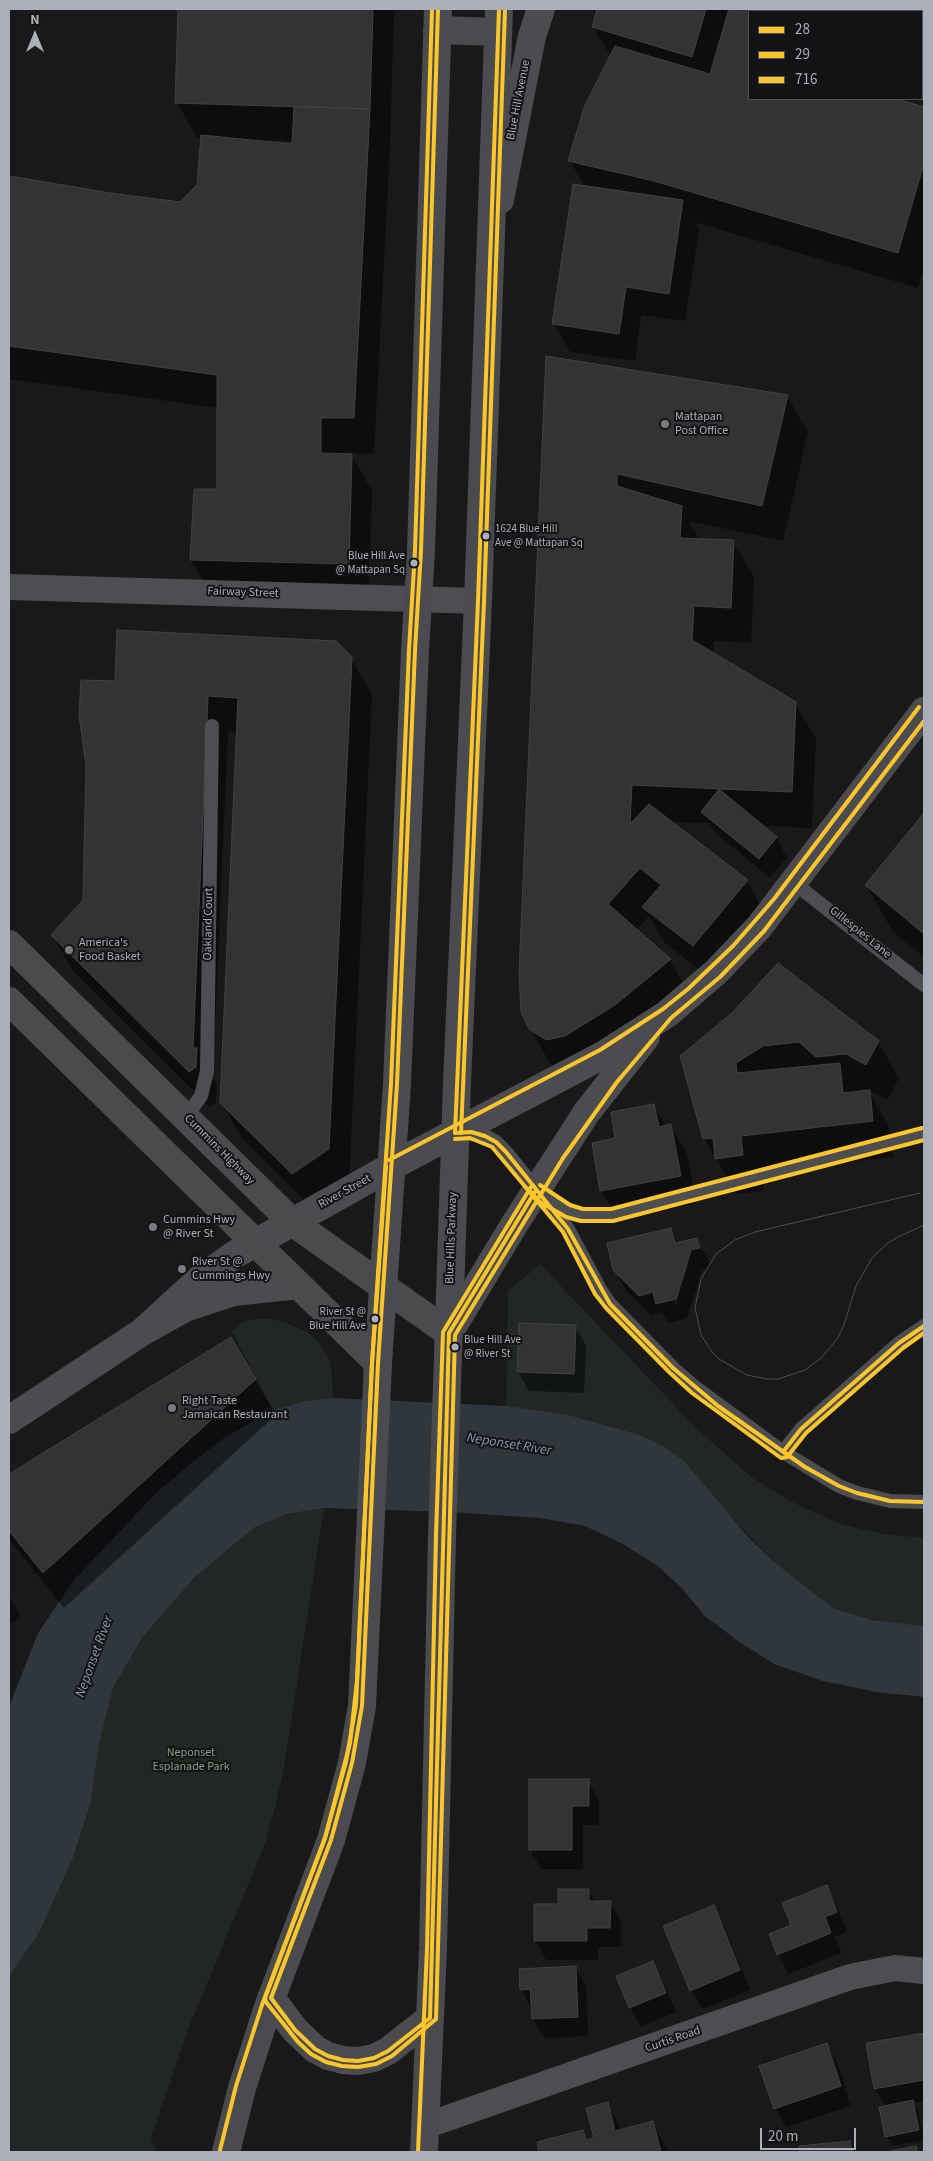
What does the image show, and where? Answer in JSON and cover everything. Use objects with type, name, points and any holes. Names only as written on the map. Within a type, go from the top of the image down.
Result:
[{"type":"highway","points":[[226,2152],[245,2079],[271,1998],[329,1848],[352,1763],[362,1706],[378,1362],[398,1074],[418,599],[438,19],[498,20]]},
{"type":"highway","name":"Blue Hill Avenue","points":[[455,1133],[478,601],[498,20]]},
{"type":"highway","name":"Blue Hills Parkway","points":[[425,2139],[455,1133]]},
{"type":"highway","points":[[271,1998],[295,2030],[315,2049],[328,2056],[343,2060],[358,2061],[374,2058],[388,2051],[430,2018]]},
{"type":"main road","name":"Blue Hill Avenue","points":[[490,250],[532,36],[541,9]]},
{"type":"main road","name":"River Street","points":[[142,1332],[200,1279],[255,1242],[392,1166],[603,1055],[666,1014],[692,994],[738,950],[779,903],[924,711]]},
{"type":"main road","name":"Cummins Highway","points":[[9,944],[292,1222],[449,1333]]},
{"type":"main road","points":[[9,1001],[378,1362]]},
{"type":"main road","name":"River Street","points":[[449,1333],[536,1190],[587,1112],[635,1049],[666,1014]]},
{"type":"main road","name":"River Street","points":[[9,1420],[142,1332],[185,1308],[234,1292],[298,1285]]},
{"type":"street","name":"Fairway Street","points":[[9,587],[478,601]]},
{"type":"street","name":"Curtis Road","points":[[425,2139],[850,1978],[895,1968],[924,1971]]},
{"type":"lane","name":"Oakland Court","points":[[184,1115],[201,1096],[207,1070],[212,726]]},
{"type":"lane","name":"Gillespies Lane","points":[[794,883],[924,985]]},
{"type":"lane","points":[[455,1133],[472,1132],[496,1142],[568,1228],[601,1291],[620,1314],[673,1368],[696,1388],[783,1452],[822,1477],[857,1493],[890,1501],[924,1502]]},
{"type":"lane","points":[[536,1190],[556,1205],[568,1211],[582,1215],[612,1215],[924,1134]]},
{"type":"lane","points":[[783,1452],[800,1429],[899,1343],[924,1326]]},
{"type":"green space","points":[[540,1264],[696,1428],[751,1477],[792,1502],[837,1523],[883,1534],[924,1538],[924,1626],[872,1620],[833,1608],[774,1562],[725,1511],[640,1435],[506,1406],[508,1291]]},
{"type":"green space","points":[[255,1319],[273,1319],[289,1324],[307,1332],[320,1344],[329,1358],[333,1398],[305,1401],[273,1410],[232,1332],[242,1322]]},
{"type":"green space","name":"Neponset Esplanade Park","points":[[324,1508],[283,1774],[275,1807],[266,1841],[187,2032],[151,2138],[156,2152],[9,2152],[9,1976],[38,1935],[73,1858],[91,1802],[99,1744],[113,1688],[142,1638],[195,1577],[255,1527],[287,1514]]},
{"type":"water","name":"Neponset River","points":[[333,1398],[506,1406],[568,1415],[640,1435],[663,1446],[684,1461],[749,1538],[774,1562],[833,1608],[872,1620],[924,1626],[924,1697],[876,1692],[823,1681],[774,1664],[738,1641],[705,1616],[680,1586],[655,1564],[621,1543],[585,1526],[540,1518],[449,1512],[324,1508],[287,1514],[255,1527],[195,1577],[142,1638],[113,1688],[99,1744],[91,1802],[73,1858],[38,1935],[9,1976],[9,1707],[38,1633],[74,1580],[156,1493],[195,1460],[224,1438],[273,1410],[305,1401]]},
{"type":"building","points":[[178,9],[373,9],[370,109],[175,103]]},
{"type":"building","points":[[597,9],[706,9],[692,57],[592,27]]},
{"type":"building","points":[[729,9],[823,9],[748,10],[748,100],[900,100],[924,107],[924,163],[898,253],[654,181],[568,161],[585,105],[615,46],[710,74]]},
{"type":"building","points":[[294,106],[370,109],[354,418],[321,418],[321,453],[352,454],[349,564],[190,560],[194,489],[217,489],[217,375],[9,346],[9,176],[110,193],[180,202],[197,185],[201,135],[292,144]]},
{"type":"building","points":[[573,184],[683,200],[669,294],[626,287],[619,334],[552,324]]},
{"type":"building","points":[[546,356],[788,395],[762,506],[617,474],[617,486],[682,506],[680,538],[734,540],[731,608],[694,606],[692,640],[796,702],[792,792],[632,785],[630,824],[649,804],[748,880],[693,946],[642,907],[661,885],[640,868],[608,904],[671,959],[615,1005],[565,1036],[546,1040],[529,1029],[521,1012],[519,973]]},
{"type":"building","points":[[117,630],[336,641],[352,657],[329,1149],[292,1174],[220,1103],[238,698],[208,696],[193,1048],[197,1048],[196,1067],[189,1072],[51,935],[83,900],[86,766],[79,715],[81,680],[115,681]]},
{"type":"building","points":[[719,789],[777,837],[759,859],[701,812]]},
{"type":"building","points":[[924,813],[924,934],[865,885]]},
{"type":"building","points":[[778,963],[879,1041],[866,1065],[846,1054],[816,1057],[799,1042],[763,1046],[736,1063],[737,1073],[840,1063],[843,1093],[870,1090],[873,1121],[741,1136],[743,1155],[715,1159],[713,1138],[703,1139],[680,1056],[732,1013]]},
{"type":"building","points":[[654,1104],[659,1127],[671,1124],[681,1176],[600,1191],[592,1143],[615,1138],[611,1112]]},
{"type":"building","points":[[671,1228],[675,1243],[697,1238],[700,1248],[691,1250],[676,1299],[656,1304],[653,1292],[639,1296],[613,1270],[607,1243]]},
{"type":"building","points":[[519,1323],[576,1325],[574,1374],[517,1372]]},
{"type":"building","points":[[231,1337],[256,1379],[43,1573],[9,1531],[9,1474]]},
{"type":"building","points":[[529,1779],[589,1779],[589,1806],[572,1806],[572,1850],[529,1850]]},
{"type":"building","points":[[827,1885],[837,1912],[825,1917],[831,1933],[777,1955],[769,1934],[791,1925],[782,1903]]},
{"type":"building","points":[[558,1889],[589,1889],[589,1901],[611,1901],[610,1928],[587,1928],[587,1941],[534,1941],[534,1904],[558,1904]]},
{"type":"building","points":[[714,1905],[740,1970],[690,1991],[663,1926]]},
{"type":"building","points":[[653,1961],[666,1993],[629,2008],[616,1976]]},
{"type":"building","points":[[576,1966],[578,2017],[532,2019],[530,1989],[520,1990],[519,1969]]},
{"type":"building","points":[[924,2033],[924,2080],[874,2089],[866,2043]]},
{"type":"building","points":[[827,2043],[841,2086],[774,2109],[759,2066]]},
{"type":"building","points":[[913,2100],[919,2130],[885,2137],[879,2107]]},
{"type":"building","points":[[608,2102],[615,2131],[653,2121],[661,2152],[539,2152],[537,2142],[583,2130],[586,2140],[594,2138],[586,2108]]},
{"type":"building","points":[[850,2141],[852,2152],[800,2152],[799,2146]]},
{"type":"building","points":[[916,2146],[917,2152],[886,2152]]},
{"type":"tram line","points":[[920,1193],[755,1232],[735,1240],[716,1254],[701,1279],[695,1308],[701,1335],[719,1359],[747,1375],[778,1379],[805,1370],[821,1358],[837,1339],[844,1325],[856,1286],[872,1258],[888,1243],[924,1225]]},
{"type":"transit line","name":"29","points":[[432,9],[415,551],[409,650],[391,1084],[372,1363],[356,1705],[346,1762],[325,1838],[265,1998],[266,2002],[298,2042],[311,2054],[326,2062],[358,2067],[376,2064],[392,2056],[436,2019],[455,1335],[563,1158],[617,1082],[671,1018],[720,977],[764,931],[924,721]]},
{"type":"transit line","name":"28","points":[[271,1998],[331,1840],[352,1763],[362,1706],[378,1363],[397,1084],[415,650],[421,551],[438,9]]},
{"type":"transit line","name":"28","points":[[455,1133],[478,601],[499,9]]},
{"type":"transit line","name":"29","points":[[461,1133],[484,601],[505,9]]},
{"type":"transit line","name":"716","points":[[389,1160],[600,1050],[663,1009],[688,989],[733,946],[774,899],[919,707]]},
{"type":"transit line","name":"716","points":[[540,1185],[570,1205],[583,1209],[611,1209],[922,1128]]},
{"type":"transit line","name":"28","points":[[455,1133],[471,1132],[485,1136],[496,1142],[506,1152],[568,1229],[610,1304],[673,1368],[718,1406],[805,1467],[839,1486],[857,1493],[890,1501],[924,1502]]},
{"type":"transit line","name":"29","points":[[455,1139],[470,1138],[492,1147],[563,1232],[595,1294],[606,1308],[692,1393],[781,1458],[787,1457],[806,1433],[903,1348],[924,1333]]},
{"type":"transit line","name":"29","points":[[528,1189],[540,1202],[566,1217],[581,1221],[613,1221],[924,1140]]},
{"type":"transit line","name":"716","points":[[220,2150],[236,2086],[262,2005],[325,1838],[350,1743],[357,1681],[372,1363],[386,1166]]},
{"type":"transit line","name":"716","points":[[418,2152],[427,1949],[436,1535],[443,1332],[531,1187]]},
{"type":"transit line","name":"28","points":[[430,2018],[449,1333],[536,1190]]},
{"type":"transit line","name":"28","points":[[783,1452],[801,1429],[899,1343],[924,1326]]},
{"type":"transit line","name":"28","points":[[271,1998],[295,2030],[315,2049],[328,2056],[343,2060],[358,2061],[374,2058],[388,2051],[430,2018]]},
{"type":"place","name":"Mattapan Post Office","points":[[665,424]]},
{"type":"place","name":"1624 Blue Hill Ave @ Mattapan Sq","points":[[486,536]]},
{"type":"place","name":"Blue Hill Ave @ Mattapan Sq","points":[[414,563]]},
{"type":"place","name":"America's Food Basket","points":[[69,950]]},
{"type":"place","name":"Cummins Hwy @ River St","points":[[153,1227]]},
{"type":"place","name":"River St @ Cummings Hwy","points":[[182,1269]]},
{"type":"place","name":"River St @ Blue Hill Ave","points":[[375,1319]]},
{"type":"place","name":"Blue Hill Ave @ River St","points":[[455,1347]]},
{"type":"place","name":"Right Taste Jamaican Restaurant","points":[[172,1408]]}]
